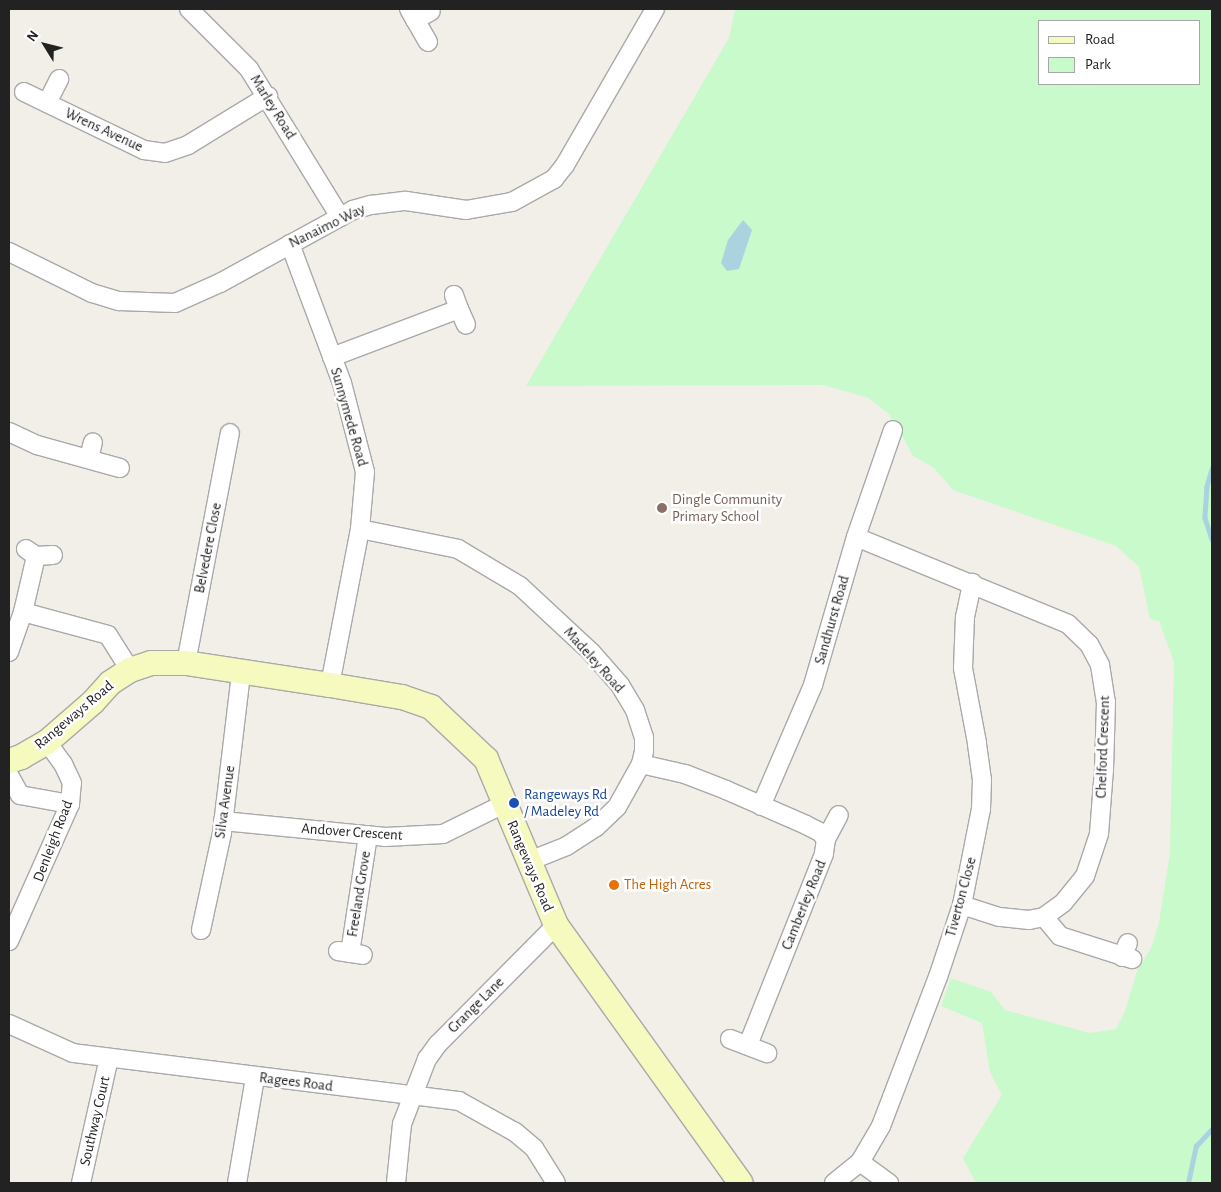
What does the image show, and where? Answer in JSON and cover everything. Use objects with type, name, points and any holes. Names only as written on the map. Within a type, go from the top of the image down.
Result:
[{"type":"street","name":"Marley Road","points":[[189,9],[249,69],[268,96],[340,217]]},
{"type":"street","name":"Nanaimo Way","points":[[9,252],[92,292],[119,301],[156,304],[192,297],[340,217],[388,201],[466,210],[512,202],[554,179],[591,123],[655,9]]},
{"type":"street","points":[[428,42],[412,14],[431,11]]},
{"type":"street","name":"Wrens Avenue","points":[[47,103],[59,79]]},
{"type":"street","name":"Wrens Avenue","points":[[24,92],[144,150],[165,153],[188,145],[268,96]]},
{"type":"street","name":"Sunnymede Road","points":[[290,244],[332,357],[365,472],[360,529],[330,685]]},
{"type":"street","points":[[332,357],[460,310]]},
{"type":"street","name":"Sandhurst Road","points":[[761,806],[814,685],[856,538],[893,430]]},
{"type":"street","points":[[9,432],[37,445],[91,450],[120,468]]},
{"type":"street","name":"Belvedere Close","points":[[186,663],[231,433]]},
{"type":"street","name":"Madeley Road","points":[[360,529],[458,549],[520,586],[591,652],[620,685],[640,723],[644,737],[641,764],[617,807],[607,817],[567,846],[527,862]]},
{"type":"street","name":"Chelford Crescent","points":[[856,538],[972,583],[1077,630],[1100,665],[1105,684],[1100,834],[1085,876],[1064,903],[1044,916],[1029,920],[998,917],[962,905]]},
{"type":"street","points":[[9,652],[23,612],[38,553]]},
{"type":"street","name":"Tiverton Close","points":[[834,1183],[860,1162],[881,1126],[916,1036],[962,905],[981,800],[977,743],[963,668],[965,616],[972,583]]},
{"type":"street","points":[[23,612],[108,635],[130,670]]},
{"type":"street","name":"Rangeways Road","points":[[9,761],[21,757],[47,742],[92,702],[110,683],[130,670],[152,663],[186,663],[241,674],[330,685],[402,697],[431,707],[486,759],[527,862],[556,925],[741,1183]]},
{"type":"street","name":"Silva Avenue","points":[[201,930],[224,821],[241,674]]},
{"type":"street","name":"Denleigh Road","points":[[9,941],[70,804],[72,783],[64,764],[47,742]]},
{"type":"street","name":"Camberley Road","points":[[641,764],[685,774],[820,832],[826,839],[824,854],[748,1045]]},
{"type":"street","points":[[9,775],[20,795],[70,804]]},
{"type":"street","name":"Andover Crescent","points":[[224,821],[368,835],[443,834],[504,804]]},
{"type":"street","points":[[826,839],[838,815]]},
{"type":"street","name":"Freeland Grove","points":[[350,953],[368,835]]},
{"type":"street","points":[[1044,916],[1060,936],[1127,953]]},
{"type":"street","name":"Grange Lane","points":[[396,1183],[402,1124],[427,1059],[438,1044],[556,925]]},
{"type":"street","name":"Ragees Road","points":[[9,1024],[73,1053],[254,1078],[459,1101],[515,1132],[534,1148],[556,1183]]},
{"type":"street","points":[[730,1040],[767,1053]]},
{"type":"street","name":"Southway Court","points":[[81,1183],[108,1058]]},
{"type":"street","points":[[237,1183],[254,1078]]},
{"type":"street","points":[[860,1162],[889,1183]]},
{"type":"green space","points":[[735,9],[1212,9],[1212,1183],[976,1183],[963,1158],[1002,1095],[990,1072],[982,1023],[941,1006],[951,978],[991,992],[1005,1010],[1090,1033],[1116,1029],[1125,1011],[1137,971],[1151,948],[1159,923],[1170,852],[1174,662],[1159,621],[1150,619],[1139,567],[1116,546],[953,490],[933,467],[913,456],[903,437],[893,430],[890,415],[869,398],[823,385],[526,386],[729,38]]},
{"type":"water","points":[[743,220],[752,230],[739,269],[727,271],[721,263],[728,240]]},
{"type":"waterway","points":[[1212,469],[1207,487],[1205,518],[1212,539]]},
{"type":"waterway","points":[[1188,1183],[1196,1146],[1212,1129]]},
{"type":"place","name":"Dingle Community Primary School","points":[[662,508]]},
{"type":"place","name":"Rangeways Rd / Madeley Rd","points":[[514,803]]},
{"type":"place","name":"The High Acres","points":[[614,885]]}]
